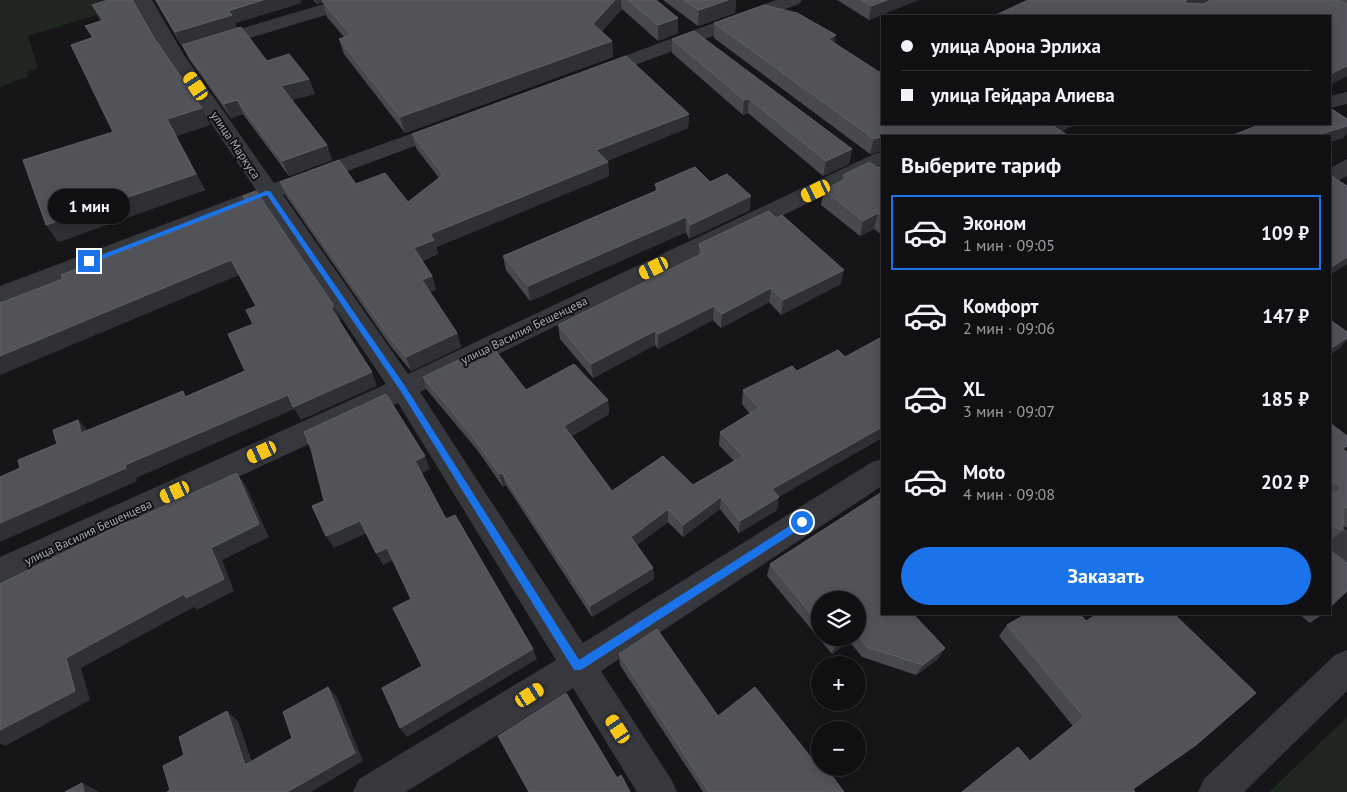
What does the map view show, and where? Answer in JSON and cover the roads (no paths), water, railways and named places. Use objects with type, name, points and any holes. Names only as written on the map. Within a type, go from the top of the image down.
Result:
[{"type":"street","name":"улица Маркуса","points":[[143,0],[176,55],[403,388],[658,792]]},
{"type":"street","points":[[176,55],[356,0]]},
{"type":"street","points":[[576,80],[705,42],[793,0]]},
{"type":"street","points":[[677,21],[705,42]]},
{"type":"street","points":[[1331,102],[1347,98]]},
{"type":"street","points":[[0,296],[268,192],[464,121]]},
{"type":"street","name":"улица Василия Бешенцева","points":[[0,572],[403,388],[872,163]]},
{"type":"street","points":[[1331,177],[1347,166]]},
{"type":"street","points":[[372,792],[578,666],[881,472]]},
{"type":"street","points":[[1331,536],[1347,549]]},
{"type":"street","points":[[1217,792],[1347,667]]}]
